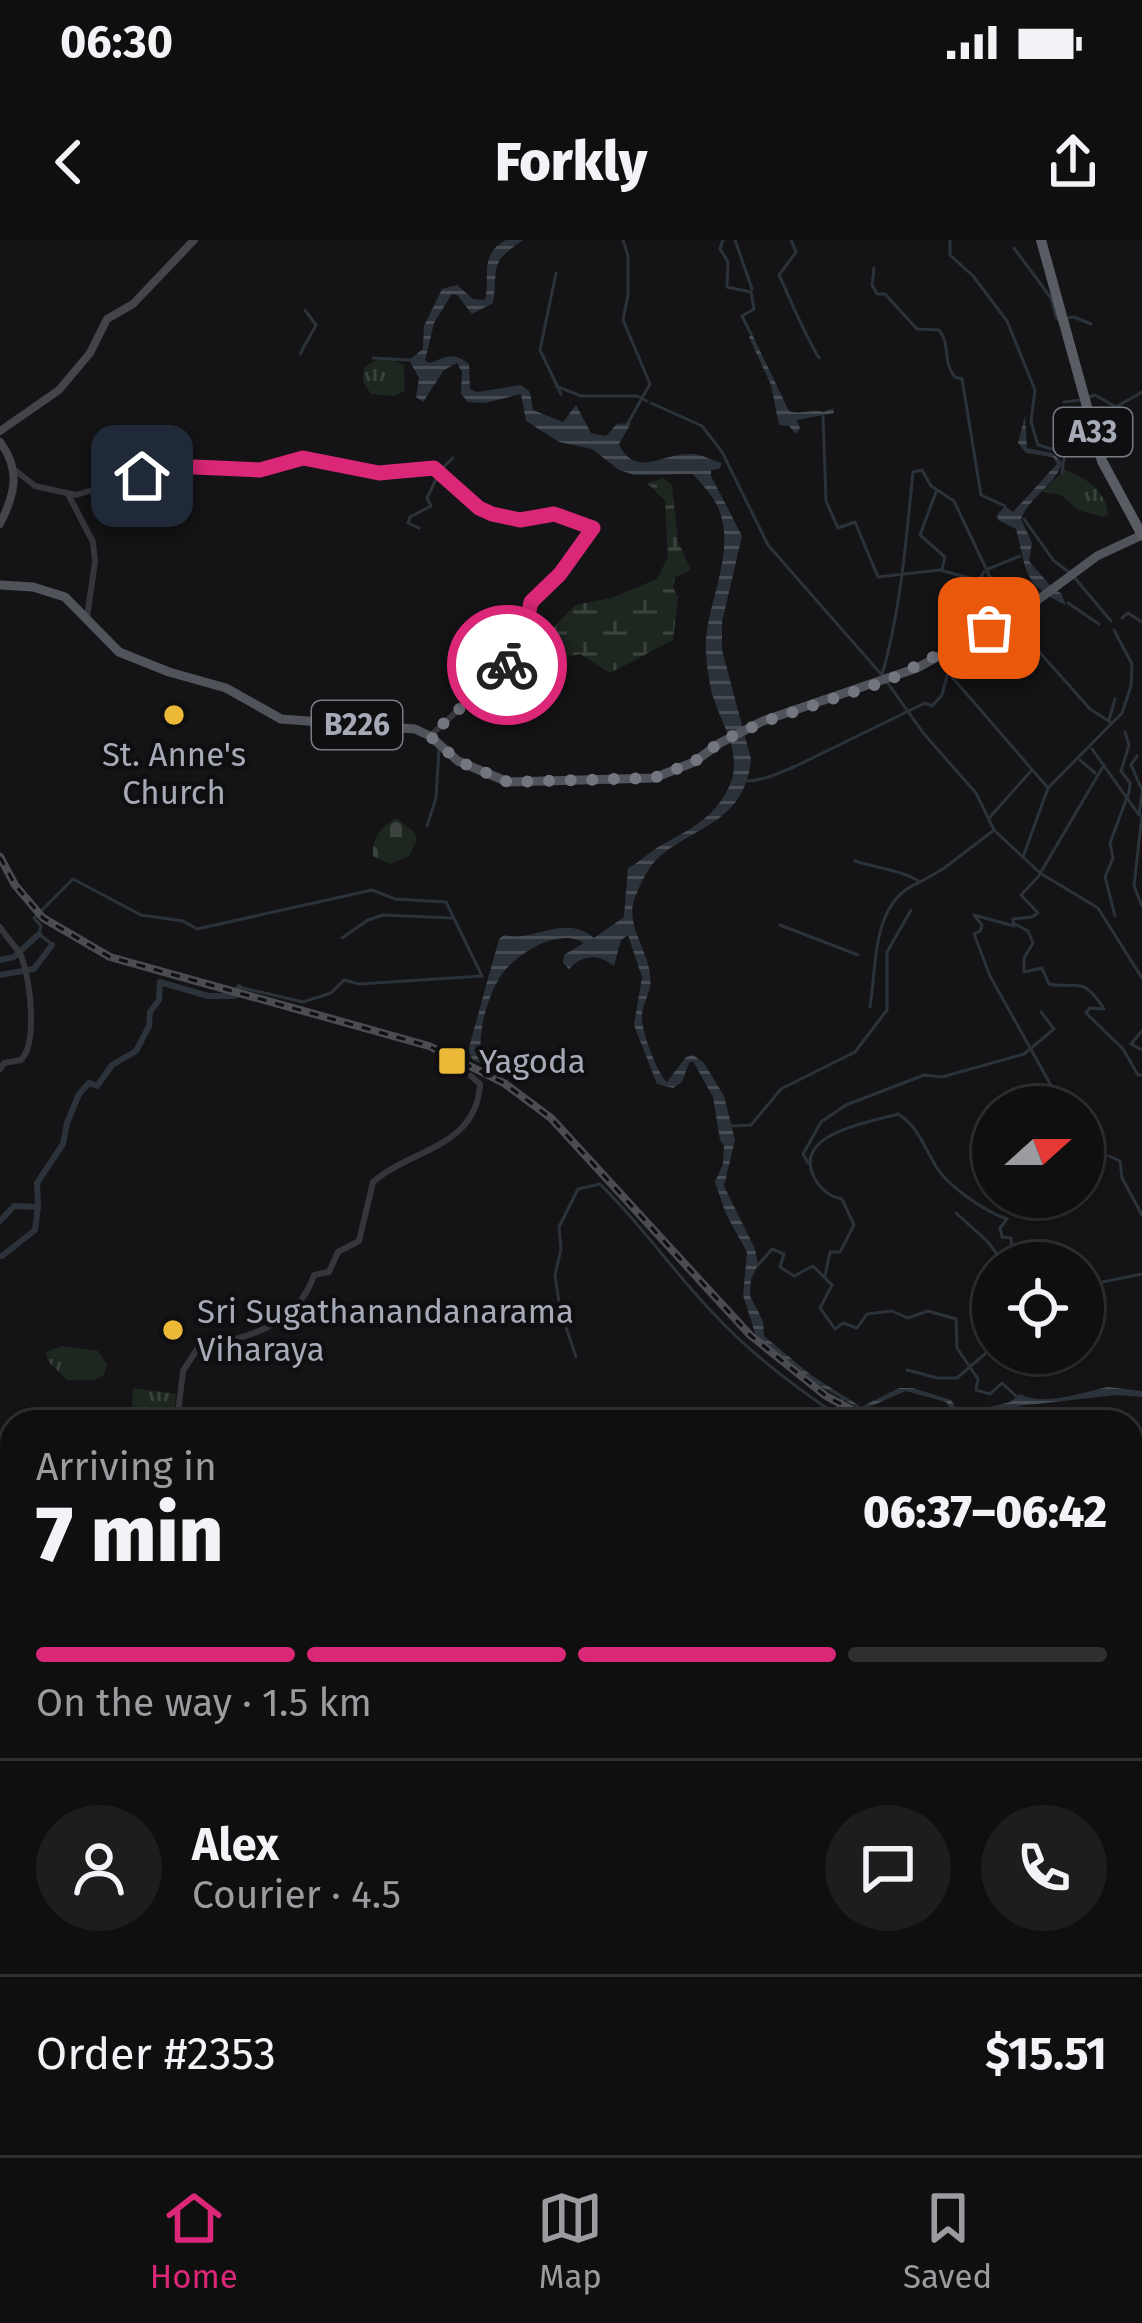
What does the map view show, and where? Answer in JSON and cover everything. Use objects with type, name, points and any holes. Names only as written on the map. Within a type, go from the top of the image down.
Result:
[{"type":"highway","name":"A33","points":[[1041,240],[1102,461],[1142,535]]},
{"type":"main road","points":[[0,431],[59,390],[90,353],[107,319],[133,304],[194,240]]},
{"type":"main road","points":[[0,442],[16,471],[0,524]]},
{"type":"main road","name":"B226","points":[[0,585],[32,586],[65,597],[119,652],[226,688],[284,719],[415,729],[458,761],[508,782],[525,784],[654,778],[694,762],[744,731],[887,681],[938,657],[1051,591],[1096,557],[1142,535]]},
{"type":"street","points":[[16,471],[35,486],[83,495],[173,466],[260,470],[303,458],[379,473],[441,470],[479,508],[492,514],[520,520],[554,514],[593,528],[560,574],[531,602],[518,656],[430,736]]},
{"type":"street","points":[[68,494],[93,542],[88,617]]},
{"type":"street","points":[[0,928],[20,952],[32,1002],[29,1049],[21,1060],[4,1063],[0,1069]]},
{"type":"street","points":[[178,1410],[183,1371],[198,1348],[273,1327],[309,1292],[314,1275],[332,1270],[338,1252],[359,1241],[373,1182],[461,1131],[480,1092],[480,1084],[471,1076]]},
{"type":"green space","points":[[392,359],[404,365],[405,391],[394,396],[371,394],[363,382],[364,368],[373,361]]},
{"type":"green space","points":[[1064,470],[1093,486],[1104,499],[1108,515],[1078,510],[1061,495],[1042,492]]},
{"type":"green space","points":[[663,478],[672,485],[678,542],[691,570],[675,577],[678,598],[673,640],[610,673],[580,654],[552,661],[537,645],[575,605],[611,598],[657,579],[668,557],[665,501],[647,483]]},
{"type":"green space","points":[[396,818],[417,839],[409,856],[390,864],[373,856],[373,849],[378,833]]},
{"type":"green space","points":[[62,1346],[98,1351],[107,1364],[104,1375],[95,1380],[67,1380],[45,1352]]},
{"type":"green space","points":[[133,1388],[176,1394],[175,1410],[132,1409]]},
{"type":"shaded area","points":[[506,240],[523,240],[499,261],[493,303],[472,314],[452,294],[434,323],[425,361],[450,356],[463,360],[469,364],[470,389],[477,392],[521,385],[530,392],[533,410],[563,422],[576,405],[591,433],[606,436],[617,424],[631,423],[619,444],[633,460],[651,462],[692,454],[722,463],[711,470],[711,476],[742,536],[722,622],[722,650],[751,759],[747,780],[729,809],[659,857],[635,897],[633,920],[650,976],[642,1014],[650,1050],[667,1082],[686,1057],[693,1055],[704,1063],[724,1096],[735,1140],[724,1186],[755,1249],[758,1265],[750,1296],[763,1321],[764,1336],[811,1375],[861,1407],[899,1388],[913,1388],[951,1400],[957,1410],[906,1391],[862,1410],[808,1379],[756,1336],[743,1295],[747,1252],[715,1182],[724,1146],[713,1097],[693,1061],[682,1082],[673,1088],[657,1084],[634,1025],[642,977],[628,935],[621,940],[614,966],[592,957],[569,969],[563,963],[564,955],[584,943],[563,938],[540,944],[518,958],[502,974],[487,1005],[480,1043],[483,1064],[468,1051],[499,939],[561,928],[594,938],[624,917],[628,868],[710,814],[725,794],[734,769],[707,664],[707,630],[724,541],[720,512],[705,487],[693,474],[635,475],[619,470],[592,449],[559,442],[526,421],[521,394],[468,402],[461,394],[462,372],[457,363],[444,370],[423,402],[416,397],[419,378],[409,360],[423,349],[424,326],[442,289],[457,285],[473,299],[485,300],[489,260]]},
{"type":"shaded area","points":[[752,334],[789,411],[833,408],[834,413],[797,420],[796,434],[789,426],[779,425],[771,385],[749,337]]},
{"type":"shaded area","points":[[1025,416],[1027,448],[1052,453],[1062,462],[1021,519],[1032,543],[1029,561],[1061,593],[1066,605],[1034,583],[1016,529],[998,520],[1005,506],[1013,512],[1057,464],[1053,457],[1026,453],[1018,443]]},
{"type":"shaded area","points":[[1108,1387],[1142,1391],[1142,1397],[1116,1395],[1018,1406],[1024,1410],[984,1410],[1020,1394],[1052,1399]]},
{"type":"waterway","points":[[623,240],[628,256],[623,320],[650,384],[628,423]]},
{"type":"waterway","points":[[723,240],[720,249],[728,262],[727,287],[751,292],[754,309],[742,316],[751,334]]},
{"type":"waterway","points":[[735,240],[752,289]]},
{"type":"waterway","points":[[791,240],[796,252],[779,275],[819,358]]},
{"type":"waterway","points":[[950,240],[950,255],[973,276],[1007,321],[1035,390],[1031,422],[1038,445],[1065,453],[1062,472]]},
{"type":"waterway","points":[[1014,248],[1051,298],[1057,319],[1074,317],[1091,324]]},
{"type":"waterway","points":[[874,268],[872,285],[877,294],[885,294],[917,329],[939,330],[943,335],[951,371],[962,379],[981,495],[1005,506]]},
{"type":"waterway","points":[[556,273],[540,350],[561,394]]},
{"type":"waterway","points":[[300,354],[316,325],[305,310]]},
{"type":"waterway","points":[[373,358],[409,360]]},
{"type":"waterway","points":[[556,386],[581,396],[637,396],[647,401]]},
{"type":"waterway","points":[[1087,398],[1095,395],[1116,407],[1142,392]]},
{"type":"waterway","points":[[1064,402],[1080,400]]},
{"type":"waterway","points":[[651,403],[702,426],[722,452],[768,545],[881,674]]},
{"type":"waterway","points":[[823,416],[826,501],[838,528],[855,522],[878,577],[940,570],[977,580]]},
{"type":"waterway","points":[[419,528],[408,523],[410,517],[431,506],[427,498],[441,469],[453,458]]},
{"type":"waterway","points":[[882,675],[898,600],[913,472],[922,470],[931,486],[954,501],[1007,613]]},
{"type":"waterway","points":[[936,492],[920,535],[945,557],[942,569]]},
{"type":"waterway","points":[[1024,519],[1054,561],[1070,573]]},
{"type":"waterway","points":[[988,569],[1020,556]]},
{"type":"waterway","points":[[981,629],[973,590],[984,572]]},
{"type":"waterway","points":[[1074,577],[1111,621]]},
{"type":"waterway","points":[[1068,603],[1099,624]]},
{"type":"waterway","points":[[1122,618],[1128,613],[1142,622]]},
{"type":"waterway","points":[[1048,788],[952,677],[948,670],[954,653],[975,646],[983,634],[1019,629],[1090,709],[1112,723]]},
{"type":"waterway","points":[[1023,857],[1048,788],[1122,713],[1132,664],[1114,630]]},
{"type":"waterway","points":[[744,781],[777,774],[925,703],[932,706],[942,695],[948,672]]},
{"type":"waterway","points":[[887,682],[924,734],[976,793],[994,830]]},
{"type":"waterway","points":[[1109,720],[1115,699]]},
{"type":"waterway","points":[[1115,916],[1105,877],[1113,858],[1110,843],[1129,792],[1130,783],[1121,771],[1129,745],[1125,732]]},
{"type":"waterway","points":[[427,826],[436,798],[439,749]]},
{"type":"waterway","points":[[1092,749],[1139,815],[1142,794]]},
{"type":"waterway","points":[[1137,756],[1131,765],[1142,790]]},
{"type":"waterway","points":[[1080,760],[1095,773]]},
{"type":"waterway","points":[[1104,765],[1038,877],[1021,895],[1038,913],[1013,919],[1013,923],[1028,931],[1033,943],[1024,958],[1024,972],[1042,968],[1049,984],[1090,991],[1104,1009],[1090,1008],[1086,1013],[1142,1075]]},
{"type":"waterway","points":[[990,817],[1031,771]]},
{"type":"waterway","points":[[1142,815],[1134,886],[1142,906]]},
{"type":"waterway","points":[[855,861],[920,882],[994,830],[1040,873],[1098,908],[1142,978]]},
{"type":"waterway","points":[[49,942],[39,934],[41,926],[34,918],[73,879],[141,915],[183,921],[197,929],[372,890],[395,899],[446,902],[482,976],[359,984],[344,980],[331,993],[303,1002],[239,987]]},
{"type":"waterway","points":[[870,1007],[884,920],[903,892],[918,883]]},
{"type":"waterway","points":[[730,1126],[751,1125],[781,1089],[855,1052],[887,1010],[887,952],[911,910]]},
{"type":"waterway","points":[[342,938],[383,915],[452,918]]},
{"type":"waterway","points":[[1014,926],[974,915],[982,925],[974,934],[990,976],[1051,1086]]},
{"type":"waterway","points":[[780,925],[858,955]]},
{"type":"waterway","points":[[0,960],[14,957],[39,934]]},
{"type":"waterway","points":[[0,975],[34,969],[52,945]]},
{"type":"waterway","points":[[0,1221],[14,1206],[38,1207],[37,1183],[63,1144],[79,1094],[89,1083],[97,1086],[112,1065],[136,1051],[159,1000],[160,982],[208,996],[235,996],[239,987]]},
{"type":"waterway","points":[[808,1163],[803,1154],[821,1122],[846,1105],[924,1075],[942,1077],[1024,1054],[1054,1029],[1041,1012]]},
{"type":"waterway","points":[[1142,1031],[1131,1044],[1142,1050]]},
{"type":"waterway","points":[[825,1276],[830,1252],[840,1252],[854,1225],[842,1199],[825,1191],[814,1177],[810,1162],[814,1150],[838,1132],[898,1114],[916,1131],[950,1183],[1007,1219],[1000,1228],[1002,1237],[1011,1242]]},
{"type":"waterway","points":[[1109,1156],[1120,1161],[1122,1178],[1142,1215]]},
{"type":"waterway","points":[[576,1357],[555,1275],[561,1249],[559,1227],[578,1189],[600,1184],[726,1326],[830,1410]]},
{"type":"waterway","points":[[2,1256],[35,1230],[38,1207]]},
{"type":"waterway","points":[[956,1213],[988,1242]]},
{"type":"waterway","points":[[758,1265],[772,1249],[784,1254],[780,1267],[794,1276],[813,1266],[832,1285],[820,1308],[835,1329],[843,1323],[857,1328],[867,1314],[892,1311],[908,1318],[928,1311],[956,1319],[957,1348],[978,1379],[976,1390],[990,1394],[1002,1383],[1017,1397]]},
{"type":"waterway","points":[[1104,1282],[1142,1274]]},
{"type":"waterway","points":[[907,1370],[957,1378],[972,1365]]},
{"type":"waterway","points":[[836,1410],[842,1399]]},
{"type":"railway","points":[[0,857],[15,885],[43,918],[110,957],[429,1046],[504,1083],[551,1118],[750,1335],[826,1396],[852,1410]]},
{"type":"way so far","points":[[507,665],[430,736],[458,761],[508,782],[631,781],[675,771],[763,722],[889,680],[989,628]]},
{"type":"place","name":"St. Anne's Church","points":[[174,715]]},
{"type":"place","name":"Yagoda","points":[[452,1061]]},
{"type":"place","name":"Sri Sugathanandanarama Viharaya","points":[[173,1330]]},
{"type":"route","points":[[142,476],[173,466],[260,470],[303,458],[379,473],[434,468],[479,508],[502,518],[554,514],[593,528],[560,574],[531,602],[520,652],[507,665]]}]
